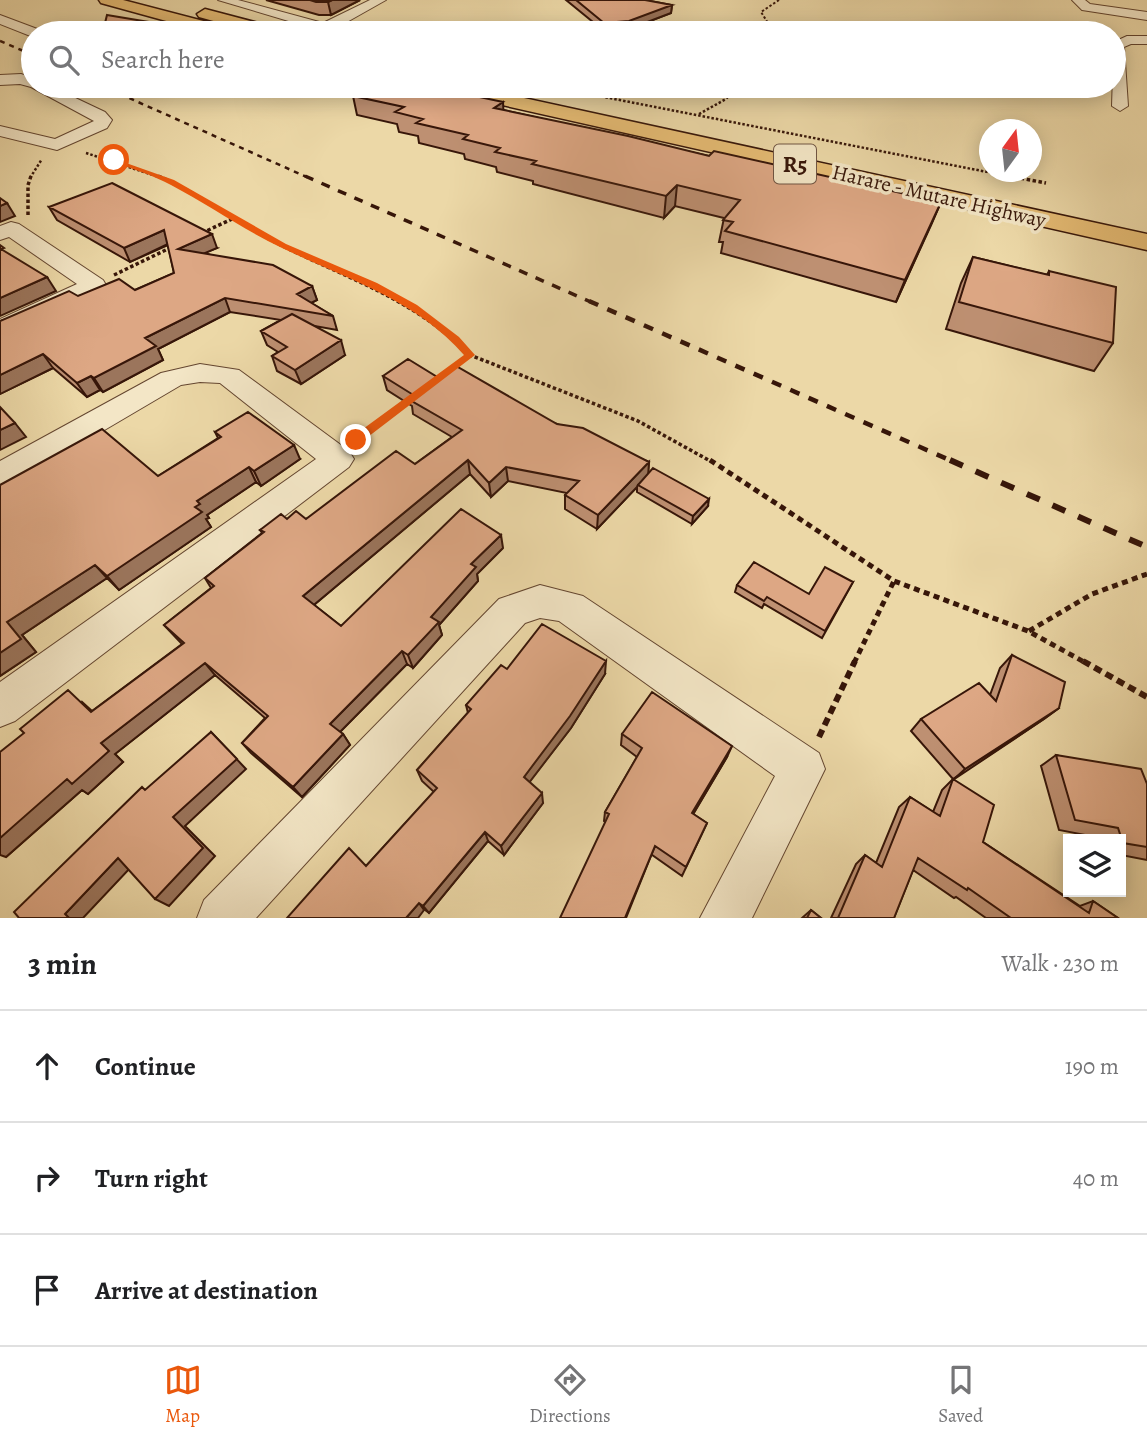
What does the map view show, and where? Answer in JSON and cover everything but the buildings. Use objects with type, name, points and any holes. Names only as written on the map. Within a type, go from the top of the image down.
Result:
[{"type":"highway","points":[[106,0],[184,21]]},
{"type":"highway","points":[[156,0],[232,21]]},
{"type":"highway","name":"Harare - Mutare Highway","points":[[498,98],[1147,242]]},
{"type":"highway","name":"Harare - Mutare Highway","points":[[563,98],[1147,220]]},
{"type":"street","points":[[224,0],[300,21]]},
{"type":"street","points":[[340,21],[380,0]]},
{"type":"street","points":[[1078,0],[1086,7],[1147,16]]},
{"type":"street","points":[[0,19],[21,27]]},
{"type":"street","points":[[1126,41],[1147,40]]},
{"type":"street","points":[[0,80],[21,79]]},
{"type":"street","points":[[0,131],[57,145],[95,129],[103,120],[62,98]]},
{"type":"street","points":[[1120,98],[1120,106]]},
{"type":"street","points":[[6,231],[94,285]]},
{"type":"street","points":[[0,329],[94,285]]},
{"type":"street","points":[[0,476],[171,379],[202,371],[229,376],[338,459],[0,707]]},
{"type":"street","points":[[222,918],[512,611],[532,601],[548,601],[569,608],[803,769],[725,918]]},
{"type":"path","points":[[767,21],[761,12],[779,0]]},
{"type":"path","points":[[610,98],[1046,183]]},
{"type":"path","points":[[698,115],[727,98]]},
{"type":"path","points":[[6,231],[28,215],[25,192],[27,179],[57,145],[114,160],[171,182],[283,246],[374,284],[414,307],[456,339],[470,355],[638,421],[696,451],[894,581],[1028,631],[1147,697]]},
{"type":"path","points":[[200,234],[232,219]]},
{"type":"path","points":[[94,285],[176,245]]},
{"type":"path","points":[[427,386],[470,355]]},
{"type":"path","points":[[338,459],[373,425],[416,394]]},
{"type":"path","points":[[1028,631],[1092,594],[1147,574]]},
{"type":"path","points":[[803,769],[894,581]]},
{"type":"railway","points":[[0,41],[21,50]]},
{"type":"railway","points":[[129,98],[309,178]]},
{"type":"railway","points":[[305,176],[593,303]]},
{"type":"railway","points":[[589,301],[954,462]]},
{"type":"railway","points":[[950,460],[1147,547]]},
{"type":"route","points":[[114,160],[171,182],[283,246],[374,284],[414,307],[456,339],[470,355],[356,440]]}]
